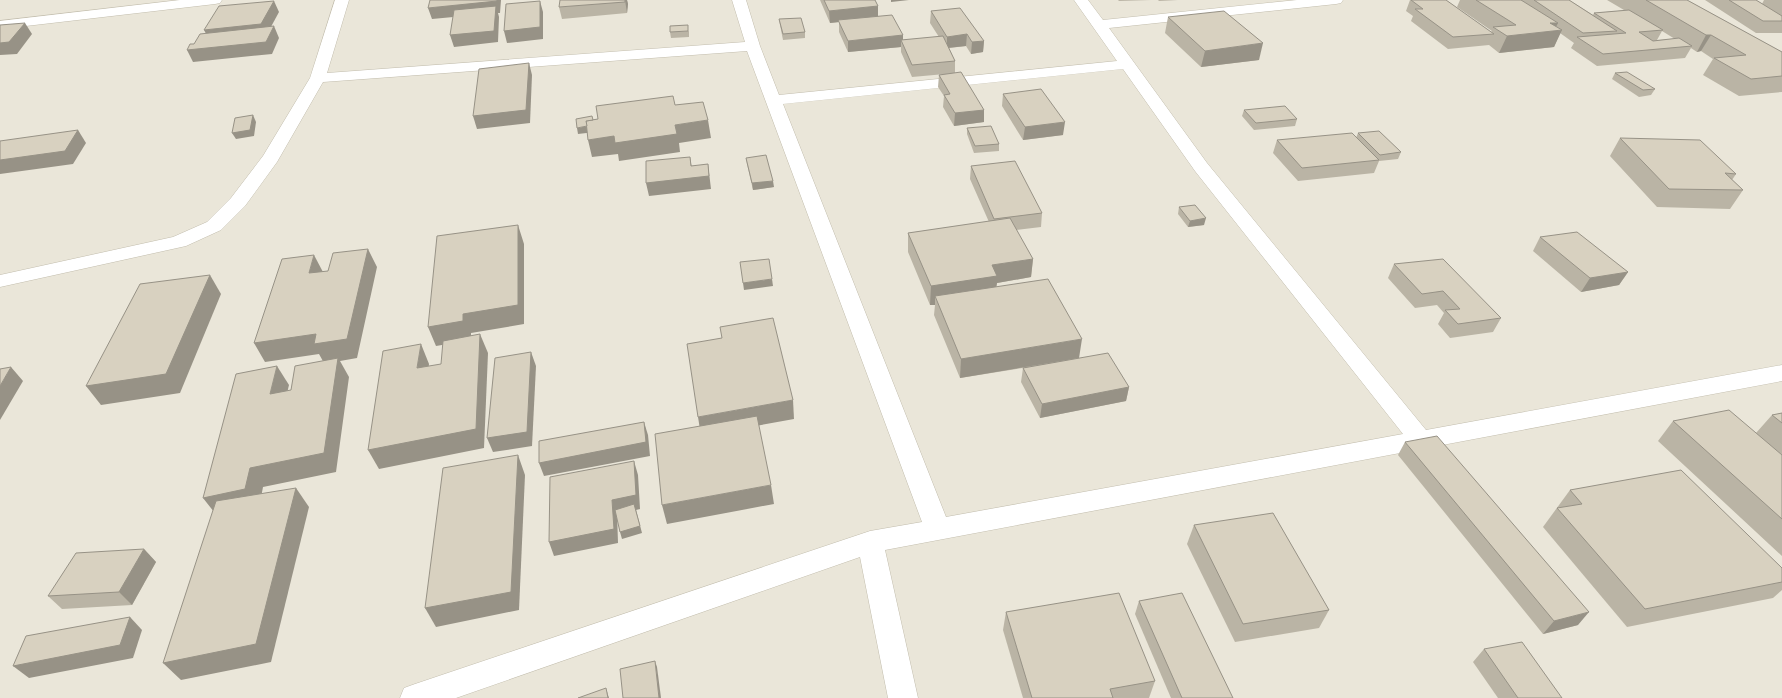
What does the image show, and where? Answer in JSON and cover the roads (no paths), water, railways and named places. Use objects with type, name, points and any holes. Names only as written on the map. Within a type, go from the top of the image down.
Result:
[{"type":"street","points":[[0,25],[215,0]]},
{"type":"street","points":[[0,281],[179,242],[214,226],[238,202],[271,158],[318,78],[342,0]]},
{"type":"street","points":[[740,0],[753,46],[773,100],[938,530]]},
{"type":"street","points":[[1081,0],[1201,167],[1420,439]]},
{"type":"street","points":[[1100,25],[1336,0]]},
{"type":"street","points":[[318,78],[753,46]]},
{"type":"street","points":[[773,100],[1128,64]]},
{"type":"street","points":[[415,698],[870,542],[1782,373]]},
{"type":"street","points":[[870,542],[903,698]]}]
